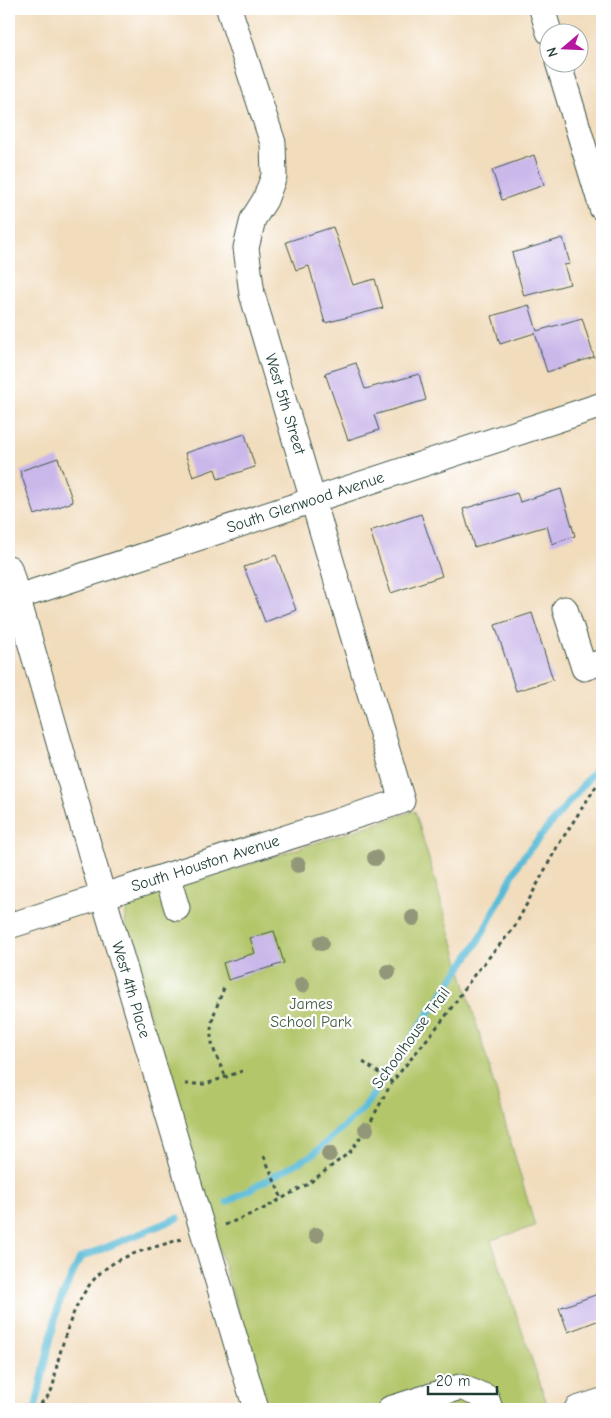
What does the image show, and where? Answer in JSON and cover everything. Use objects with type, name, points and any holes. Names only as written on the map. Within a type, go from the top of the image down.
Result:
[{"type":"street","name":"West 5th Street","points":[[229,9],[274,143],[274,176],[265,200],[254,219],[246,248],[252,294],[402,801]]},
{"type":"street","points":[[542,9],[546,22]]},
{"type":"street","points":[[561,72],[602,208]]},
{"type":"street","name":"South Glenwood Avenue","points":[[13,599],[602,405]]},
{"type":"street","name":"West 4th Place","points":[[9,568],[13,599],[256,1409]]},
{"type":"street","points":[[565,609],[584,668],[602,662]]},
{"type":"street","name":"South Houston Avenue","points":[[9,926],[402,801]]},
{"type":"street","points":[[167,876],[177,908]]},
{"type":"street","points":[[390,1409],[460,1387],[486,1397],[490,1409]]},
{"type":"street","points":[[577,1409],[602,1401]]},
{"type":"path","name":"Schoolhouse Trail","points":[[34,1409],[44,1402],[52,1391],[59,1358],[80,1300],[99,1275],[110,1265],[124,1258],[254,1213],[308,1184],[350,1152],[368,1126],[392,1082],[445,1017],[474,975],[508,936],[557,847],[602,777]]},
{"type":"path","points":[[224,988],[211,1020],[212,1048],[227,1079]]},
{"type":"path","points":[[363,1062],[392,1082]]},
{"type":"path","points":[[186,1084],[206,1084],[227,1079],[246,1070]]},
{"type":"path","points":[[264,1156],[282,1198]]},
{"type":"green space","name":"James School Park","points":[[415,811],[535,1226],[491,1240],[547,1404],[530,1409],[267,1409],[125,933],[126,909],[155,895]]},
{"type":"building","points":[[534,155],[544,185],[502,200],[492,170]]},
{"type":"building","points":[[333,227],[353,285],[375,279],[383,308],[325,323],[309,266],[296,270],[286,242]]},
{"type":"building","points":[[563,238],[570,264],[564,265],[570,284],[524,296],[512,253]]},
{"type":"building","points":[[529,305],[537,331],[582,318],[594,357],[547,372],[535,333],[500,344],[492,316]]},
{"type":"building","points":[[356,363],[365,389],[419,374],[426,400],[374,415],[379,430],[348,440],[325,373]]},
{"type":"building","points":[[245,434],[255,467],[218,479],[215,469],[193,477],[185,453]]},
{"type":"building","points":[[58,458],[73,502],[35,515],[20,471]]},
{"type":"building","points":[[561,489],[575,536],[552,544],[547,526],[474,547],[463,509],[517,493],[520,502]]},
{"type":"building","points":[[421,514],[442,576],[391,593],[370,531]]},
{"type":"building","points":[[276,555],[296,610],[265,622],[244,567]]},
{"type":"building","points":[[532,613],[553,680],[516,691],[495,625]]},
{"type":"building","points":[[274,931],[284,963],[228,980],[223,963],[255,953],[250,938]]},
{"type":"building","points":[[598,1294],[602,1306],[602,1319],[568,1332],[559,1308]]},
{"type":"waterway","points":[[227,1202],[312,1155],[363,1109],[478,942],[520,861],[602,762]]},
{"type":"waterway","points":[[35,1409],[58,1306],[80,1258],[178,1218]]}]
